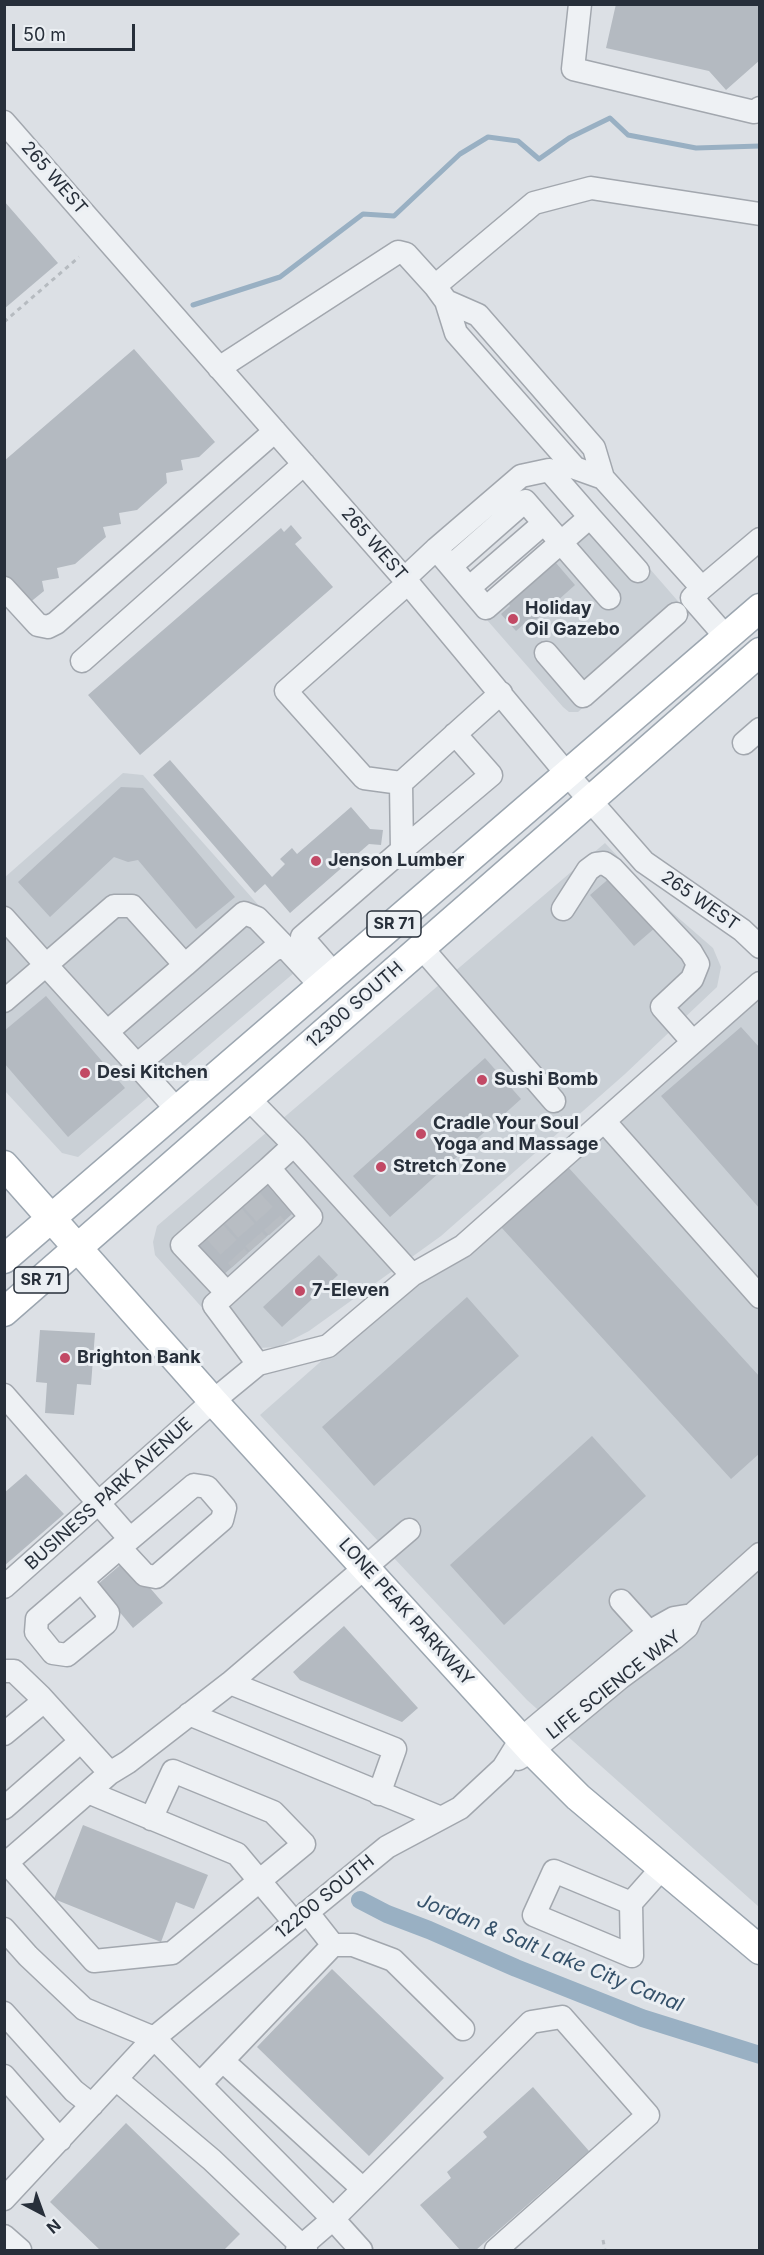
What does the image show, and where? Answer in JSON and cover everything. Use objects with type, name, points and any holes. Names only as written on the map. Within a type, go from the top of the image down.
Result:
[{"type":"main road","name":"12300 SOUTH","points":[[4,1260],[759,608]]},
{"type":"main road","name":"12300 SOUTH","points":[[4,1312],[759,652]]},
{"type":"main road","name":"LONE PEAK PARKWAY","points":[[4,1165],[213,1401],[527,1745],[578,1797],[759,1950]]},
{"type":"street","points":[[580,4],[573,69],[758,111]]},
{"type":"street","name":"265 WEST","points":[[4,122],[406,581],[589,800],[644,862],[742,930],[759,946]]},
{"type":"street","points":[[440,293],[534,203],[591,188],[759,214]]},
{"type":"street","points":[[219,368],[398,252],[406,254],[440,293],[478,315],[594,448],[603,478],[702,588]]},
{"type":"street","points":[[440,293],[456,333],[575,468],[603,478]]},
{"type":"street","points":[[4,588],[38,626],[48,627],[56,623],[275,431]]},
{"type":"street","points":[[501,693],[400,783],[364,778],[285,691],[406,581],[436,549],[556,446]]},
{"type":"street","points":[[82,662],[304,464]]},
{"type":"street","points":[[521,476],[549,470],[638,572]]},
{"type":"street","points":[[451,566],[525,501],[609,598]]},
{"type":"street","points":[[436,549],[486,608],[594,521]]},
{"type":"street","points":[[470,588],[544,523]]},
{"type":"street","points":[[726,637],[692,598],[759,539]]},
{"type":"street","points":[[584,569],[613,543]]},
{"type":"street","points":[[546,653],[583,696],[676,614]]},
{"type":"street","points":[[328,981],[302,938],[491,775],[455,734]]},
{"type":"street","points":[[400,783],[402,850]]},
{"type":"street","points":[[563,909],[588,870],[596,864],[604,863],[613,869],[691,952],[698,964],[692,979],[662,1007],[693,1042]]},
{"type":"street","points":[[4,1000],[114,906],[132,906],[185,965]]},
{"type":"street","points":[[107,1032],[244,913],[257,918],[284,946],[328,981]]},
{"type":"street","points":[[4,918],[178,1111]]},
{"type":"street","points":[[137,1065],[273,950],[284,946]]},
{"type":"street","points":[[421,947],[554,1101]]},
{"type":"street","points":[[269,1168],[311,1217],[282,1233],[245,1266],[227,1293],[214,1305],[258,1364],[328,1346],[412,1275],[463,1246],[759,983]]},
{"type":"street","points":[[249,1099],[412,1275]]},
{"type":"street","points":[[604,1121],[759,1297]]},
{"type":"street","points":[[227,1293],[182,1245],[210,1227],[228,1211],[294,1145]]},
{"type":"street","name":"BUSINESS PARK AVENUE","points":[[4,1587],[213,1401],[258,1364]]},
{"type":"street","points":[[4,1395],[98,1503],[125,1544],[82,1581]]},
{"type":"street","points":[[151,1818],[173,1771],[273,1812],[304,1844],[172,1953],[94,1961],[7,1859],[110,1773],[128,1762],[230,1683],[409,1530]]},
{"type":"street","name":"LIFE SCIENCE WAY","points":[[527,1745],[675,1638],[687,1627],[692,1615],[759,1554]]},
{"type":"street","points":[[621,1601],[649,1632]]},
{"type":"street","name":"LIFE SCIENCE WAY","points":[[527,1745],[649,1632],[674,1618],[692,1615]]},
{"type":"street","points":[[4,1671],[14,1671],[110,1773]]},
{"type":"street","points":[[230,1683],[395,1749],[379,1794]]},
{"type":"street","points":[[4,1734],[44,1701]]},
{"type":"street","points":[[189,1714],[441,1818]]},
{"type":"street","points":[[4,1808],[81,1741]]},
{"type":"street","name":"12200 SOUTH","points":[[4,2199],[154,2038],[387,1847],[460,1808],[527,1745]]},
{"type":"street","points":[[88,1792],[237,1854],[259,1880],[333,1945],[353,1945],[393,1960],[463,2029]]},
{"type":"street","points":[[631,1903],[554,1871],[534,1915],[632,1956],[631,1903],[662,1868]]},
{"type":"street","points":[[4,1929],[28,1956],[84,2009],[154,2038],[333,2218],[361,2250]]},
{"type":"street","points":[[200,2084],[333,1945]]},
{"type":"street","points":[[4,2013],[74,2091],[92,2105]]},
{"type":"street","points":[[116,2079],[212,2160],[301,2249],[531,2022],[562,2017],[648,2115],[496,2250]]},
{"type":"street","points":[[223,2061],[363,2189]]},
{"type":"street","points":[[4,2076],[60,2140]]},
{"type":"street","points":[[4,2236],[20,2250]]},
{"type":"path","points":[[4,322],[79,257]]},
{"type":"path","points":[[603,2240],[605,2250]]},
{"type":"shaded area","points":[[603,515],[690,615],[578,712],[569,712],[487,620]]},
{"type":"shaded area","points":[[123,773],[143,775],[308,961],[78,1157],[62,1153],[5,1091],[4,878]]},
{"type":"shaded area","points":[[605,843],[667,908],[713,948],[721,967],[717,987],[625,1074],[441,1236],[309,1331],[278,1347],[239,1349],[155,1255],[153,1242],[157,1226]]},
{"type":"shaded area","points":[[759,976],[759,1907],[527,1700],[260,1415]]},
{"type":"building","points":[[616,4],[760,4],[760,60],[726,90],[709,71],[606,48]]},
{"type":"building","points":[[4,201],[58,263],[4,309]]},
{"type":"building","points":[[134,349],[215,442],[199,457],[181,460],[183,470],[166,473],[167,483],[137,510],[119,513],[121,524],[103,527],[106,537],[75,564],[57,568],[59,578],[42,581],[44,591],[28,604],[4,578],[4,461]]},
{"type":"building","points":[[291,525],[302,538],[295,544],[333,587],[140,755],[88,695],[281,528],[284,532]]},
{"type":"building","points":[[556,563],[575,585],[528,627],[525,623],[516,631],[501,614],[510,606],[509,604]]},
{"type":"building","points":[[170,760],[272,877],[285,864],[280,859],[292,848],[297,854],[351,807],[370,829],[383,830],[381,845],[369,844],[290,913],[265,884],[255,893],[153,775]]},
{"type":"building","points":[[121,787],[143,788],[235,897],[196,929],[138,860],[128,862],[114,857],[50,917],[18,882]]},
{"type":"building","points":[[612,876],[656,927],[634,946],[590,895]]},
{"type":"building","points":[[46,996],[125,1088],[68,1137],[4,1063],[4,1031]]},
{"type":"building","points":[[741,1027],[760,1048],[760,1209],[661,1096]]},
{"type":"building","points":[[485,1058],[521,1099],[390,1217],[353,1176]]},
{"type":"building","points":[[567,1166],[760,1377],[760,1453],[731,1479],[501,1227]]},
{"type":"building","points":[[266,1184],[292,1214],[222,1276],[196,1247]]},
{"type":"building","name":"7-Eleven","points":[[319,1255],[338,1275],[282,1327],[263,1307]]},
{"type":"building","points":[[467,1297],[519,1356],[374,1486],[322,1427]]},
{"type":"building","name":"Brighton Bank","points":[[40,1330],[95,1333],[91,1385],[77,1384],[74,1415],[45,1413],[47,1383],[36,1382]]},
{"type":"building","points":[[592,1436],[646,1496],[504,1625],[450,1565]]},
{"type":"building","points":[[26,1474],[64,1514],[4,1566],[4,1493]]},
{"type":"building","points":[[126,1560],[163,1603],[133,1628],[97,1585]]},
{"type":"building","points":[[344,1626],[418,1708],[402,1722],[300,1680],[293,1672]]},
{"type":"building","points":[[83,1825],[208,1875],[194,1909],[176,1902],[161,1942],[54,1899]]},
{"type":"building","points":[[332,1969],[444,2078],[369,2156],[257,2047]]},
{"type":"building","points":[[533,2087],[589,2151],[476,2250],[460,2250],[420,2205],[451,2178],[447,2172],[487,2137],[483,2132]]},
{"type":"building","points":[[126,2123],[240,2234],[224,2250],[100,2250],[50,2202]]},
{"type":"waterway","points":[[193,305],[280,277],[363,214],[394,216],[460,154],[488,137],[518,141],[539,159],[569,138],[610,118],[628,135],[696,148],[760,146]]},
{"type":"waterway","name":"Jordan & Salt Lake City Canal","points":[[360,1900],[387,1914],[516,1968],[642,2018],[760,2055]]},
{"type":"tunnel","points":[[250,1198],[277,1228]]},
{"type":"tunnel","points":[[232,1214],[258,1244]]},
{"type":"tunnel","points":[[214,1231],[240,1260]]},
{"type":"place","name":"Holiday Oil Gazebo","points":[[513,619]]},
{"type":"place","name":"Jenson Lumber","points":[[316,861]]},
{"type":"place","name":"Desi Kitchen","points":[[85,1073]]},
{"type":"place","name":"Sushi Bomb","points":[[482,1080]]},
{"type":"place","name":"Cradle Your Soul Yoga and Massage","points":[[421,1134]]},
{"type":"place","name":"Stretch Zone","points":[[381,1167]]},
{"type":"place","name":"7-Eleven","points":[[300,1291]]},
{"type":"place","name":"Brighton Bank","points":[[65,1358]]}]
